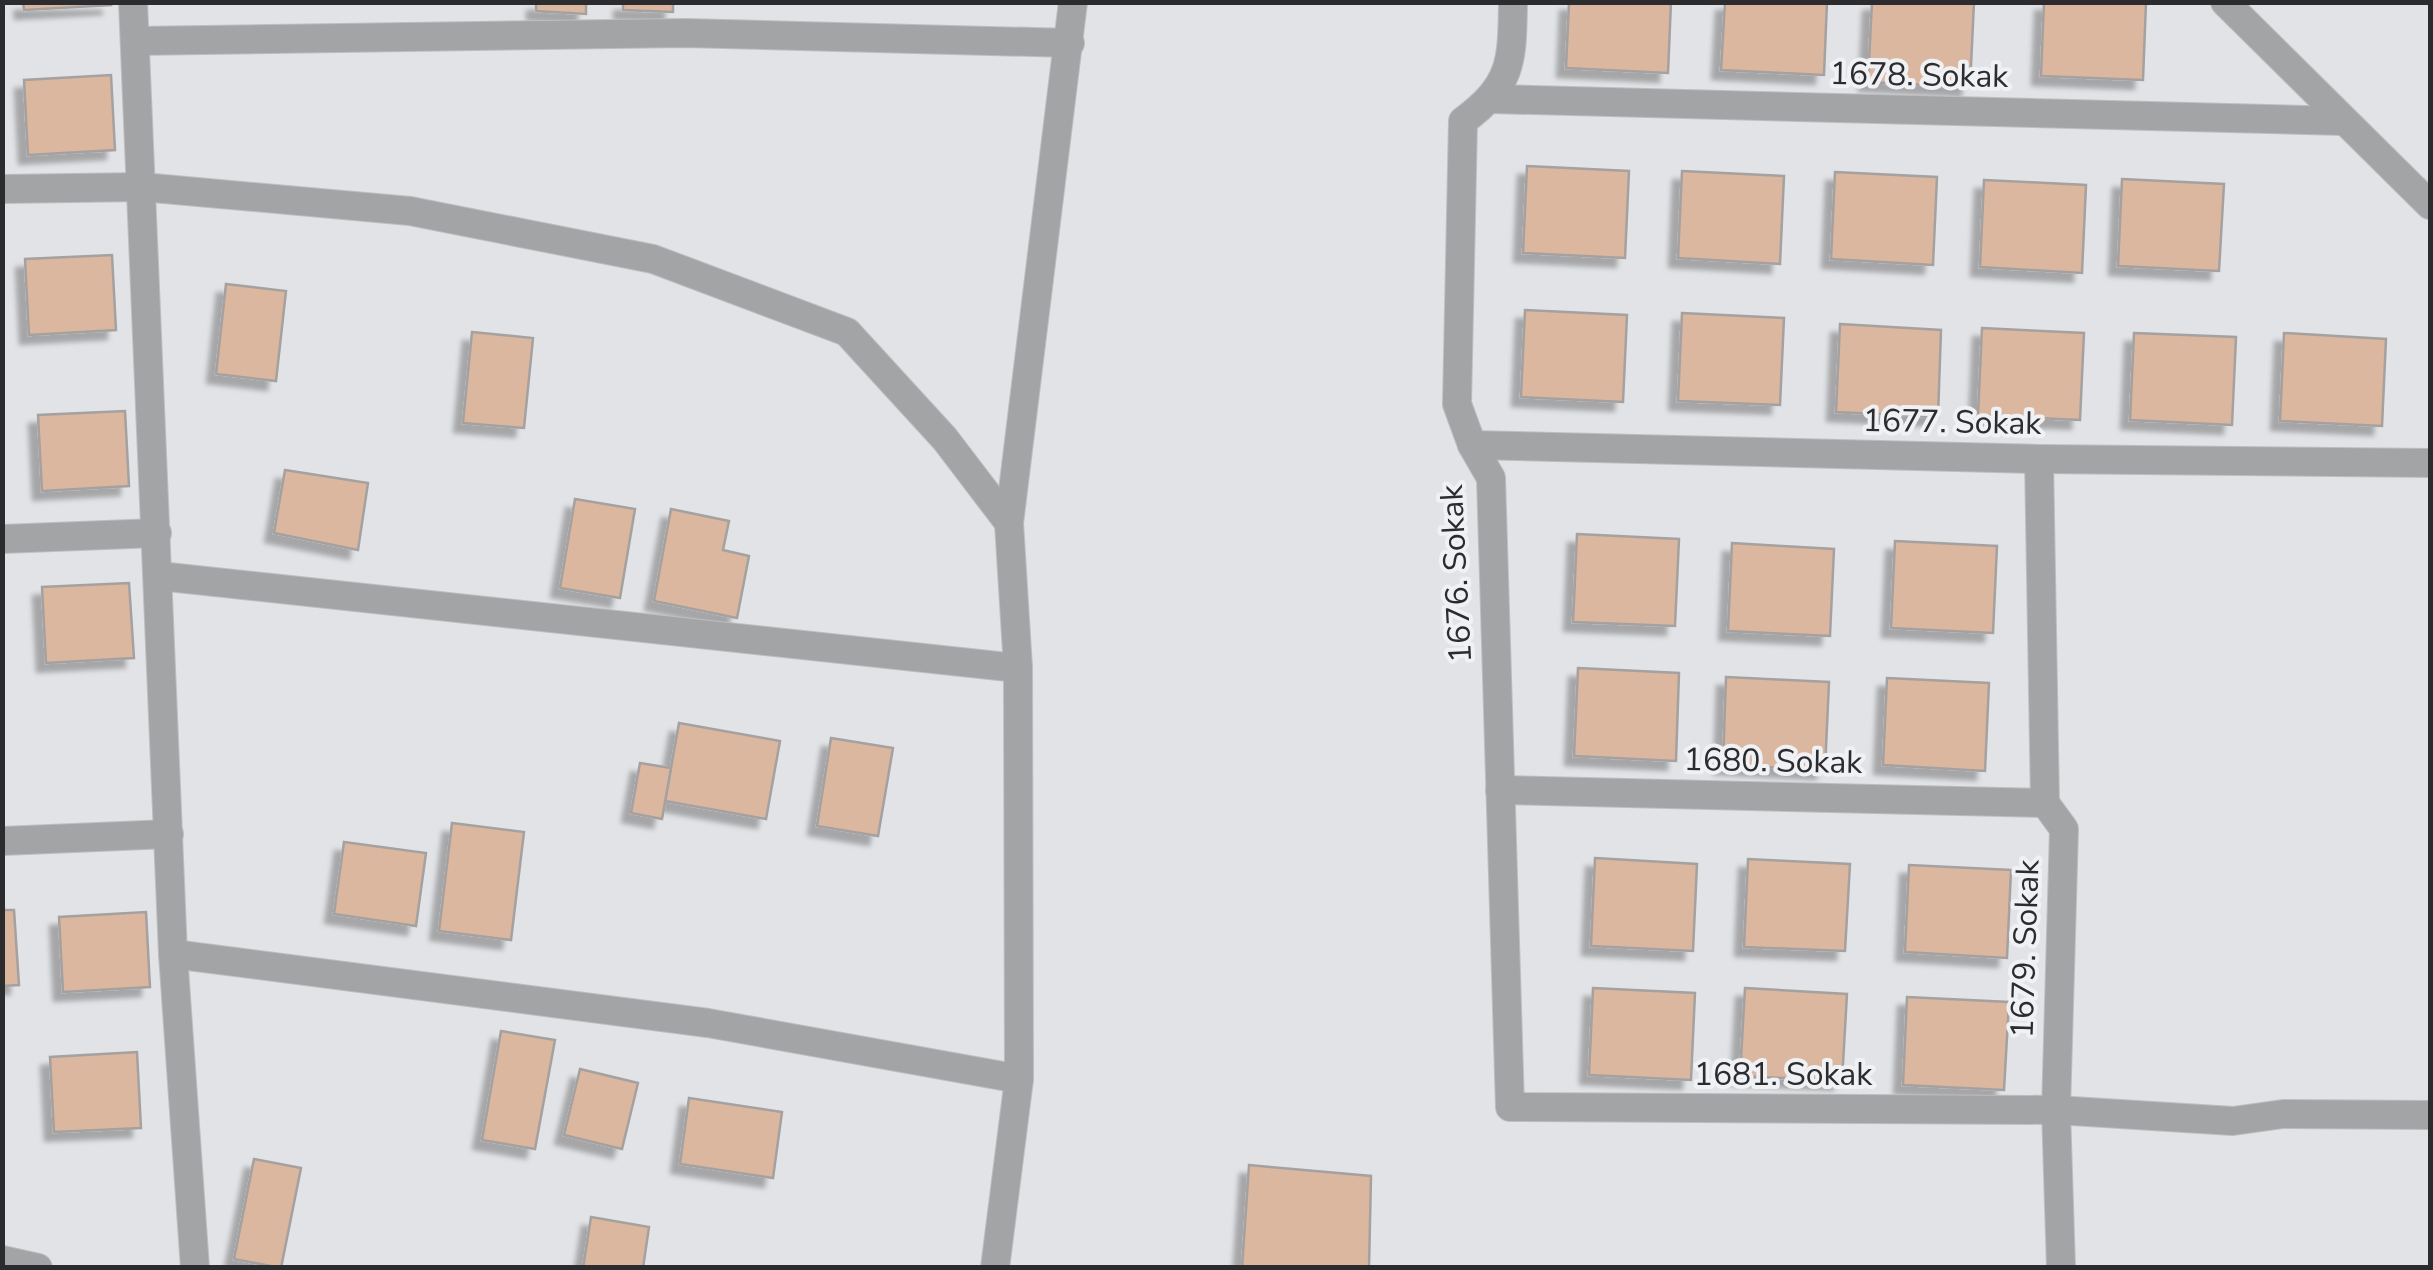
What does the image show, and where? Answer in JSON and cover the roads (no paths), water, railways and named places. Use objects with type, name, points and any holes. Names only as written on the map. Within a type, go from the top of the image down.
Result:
[{"type":"street","points":[[133,2],[173,954],[195,1268]]},
{"type":"street","points":[[995,1268],[1019,1080],[1018,668],[1009,523],[1073,2]]},
{"type":"street","name":"1676. Sokak","points":[[1510,1107],[1491,478],[1472,445],[1457,404],[1463,120],[1492,99],[1512,64],[1512,2]]},
{"type":"street","points":[[2224,2],[2430,206]]},
{"type":"street","points":[[135,41],[685,32],[1070,43]]},
{"type":"street","name":"1678. Sokak","points":[[1492,99],[2344,120]]},
{"type":"street","points":[[2,189],[142,187],[410,212],[653,258],[846,332],[945,439],[1009,523]]},
{"type":"street","name":"1677. Sokak","points":[[1472,445],[2039,459],[2430,463]]},
{"type":"street","name":"1679. Sokak","points":[[2039,459],[2044,803],[2064,828],[2056,1110],[2061,1268]]},
{"type":"street","points":[[2,539],[157,533]]},
{"type":"street","points":[[159,576],[1018,668]]},
{"type":"street","name":"1680. Sokak","points":[[1500,790],[2044,803]]},
{"type":"street","points":[[2,842],[170,834]]},
{"type":"street","points":[[173,954],[727,1026],[1019,1080]]},
{"type":"street","name":"1681. Sokak","points":[[1510,1107],[2056,1110],[2233,1121],[2283,1114],[2430,1114]]},
{"type":"street","points":[[2,1260],[38,1268]]}]
